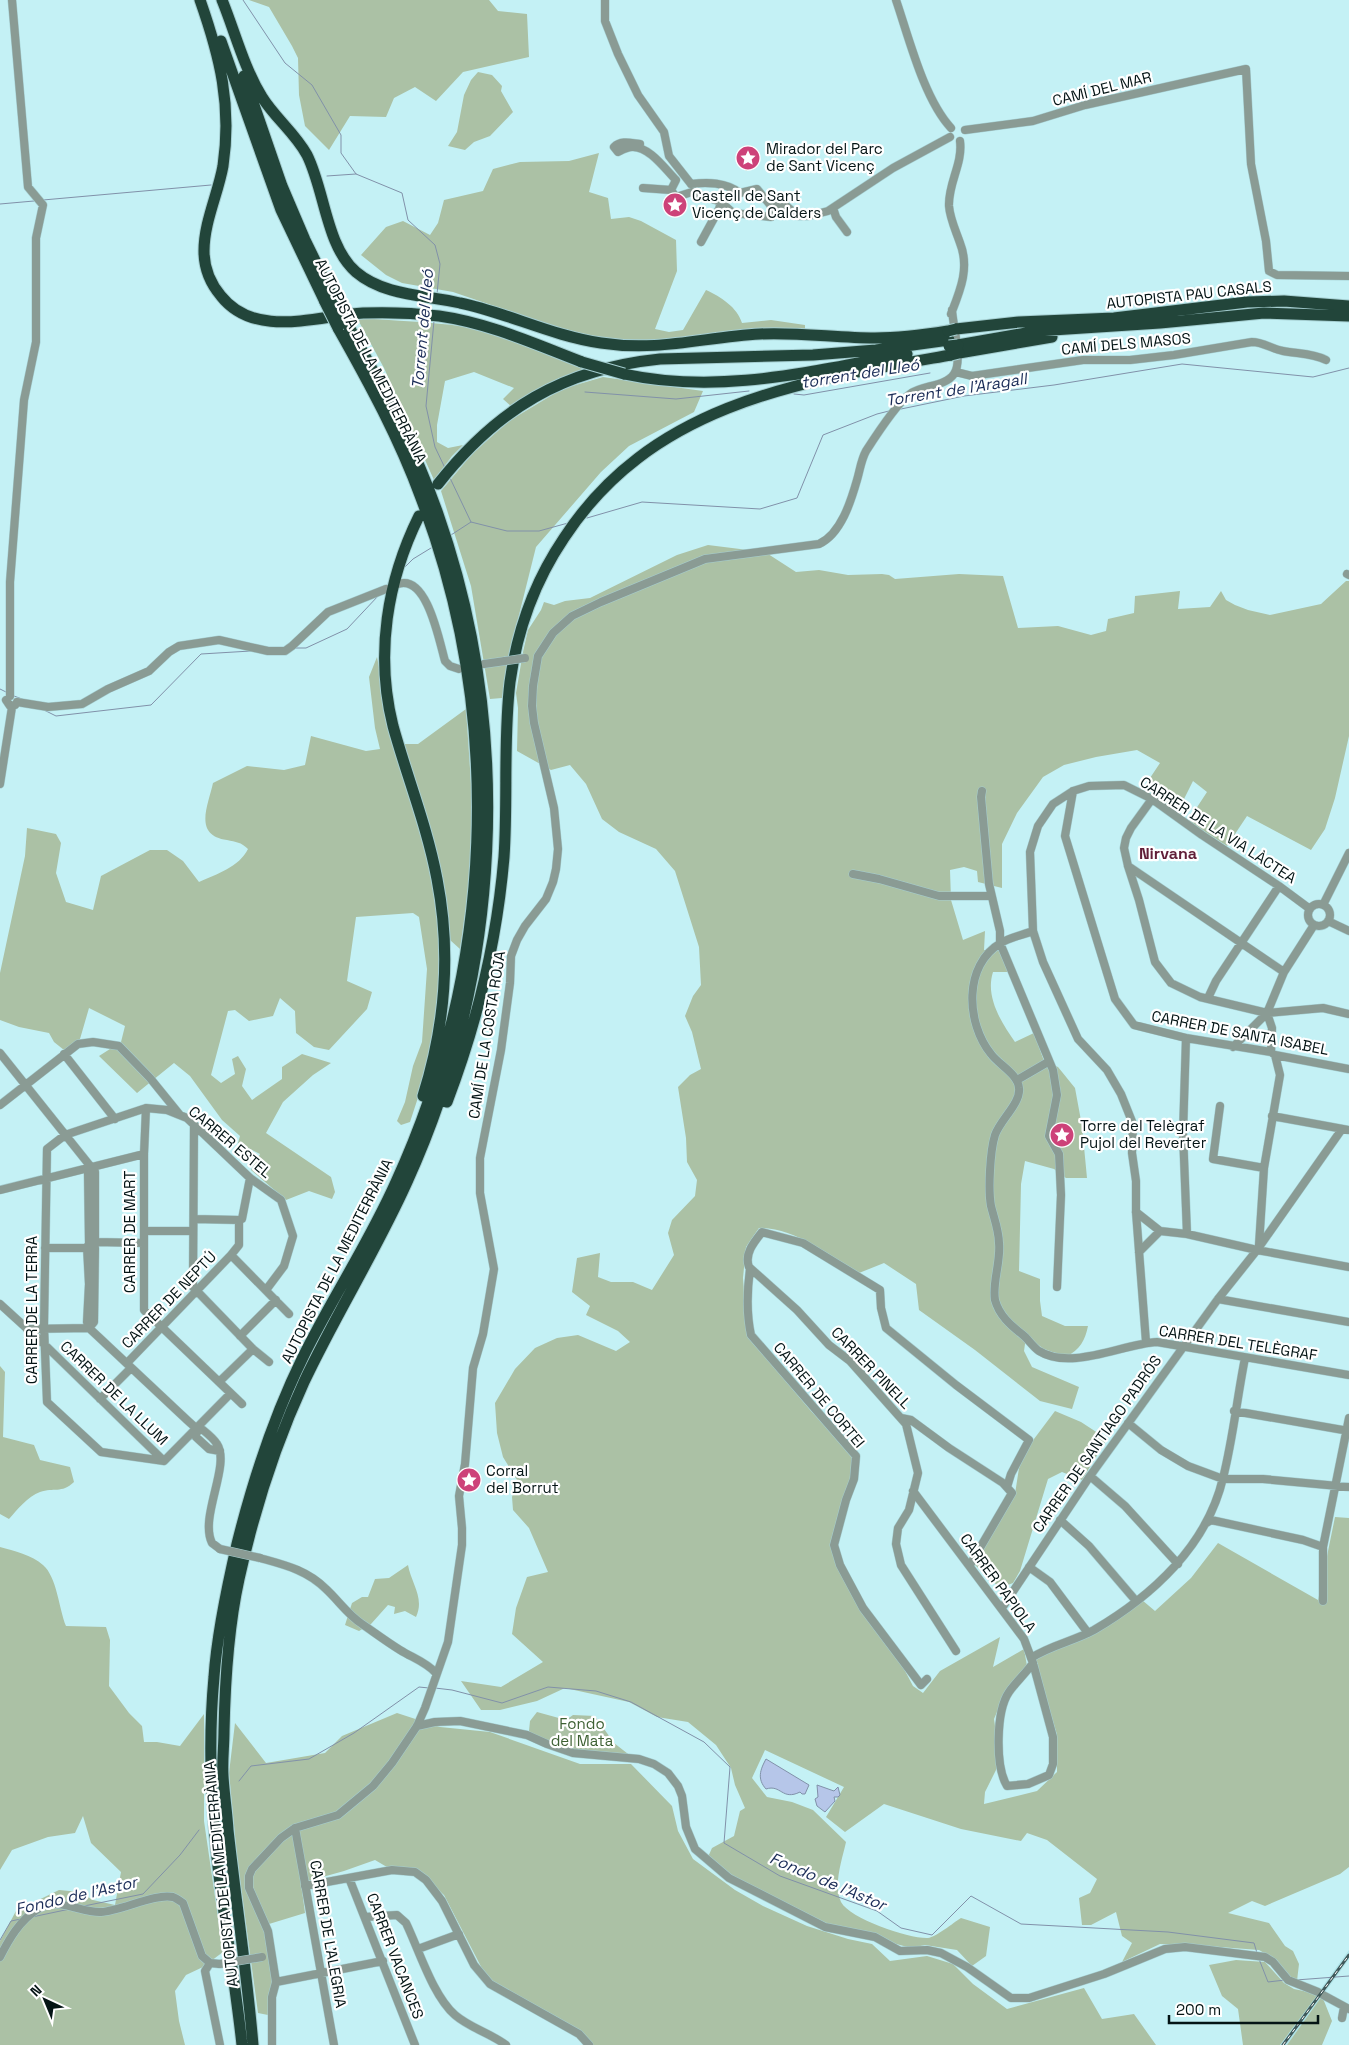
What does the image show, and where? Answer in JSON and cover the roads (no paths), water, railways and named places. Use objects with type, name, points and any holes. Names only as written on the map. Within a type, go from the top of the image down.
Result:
[{"type":"highway","points":[[200,0],[218,53],[226,114],[223,166],[208,228],[205,259],[211,280],[227,303],[239,312],[253,318],[275,322],[374,313],[412,313],[450,318],[503,331],[582,362],[624,374],[682,383],[747,381],[953,342]]},
{"type":"highway","name":"AUTOPISTA DE LA MEDITERRÀNIA","points":[[205,0],[225,51],[272,186],[294,241],[406,435],[423,475],[446,539],[471,637],[482,703],[487,762],[488,837],[485,892],[470,988],[454,1053],[437,1109],[398,1202],[327,1335],[290,1413],[259,1500],[238,1585],[225,1676],[223,1776],[252,2045]]},
{"type":"highway","name":"AUTOPISTA DE LA MEDITERRÀNIA","points":[[216,0],[281,185],[329,301]]},
{"type":"highway","points":[[222,0],[253,81],[263,99],[300,142],[314,170],[334,239],[340,252],[355,271],[376,284],[395,291],[476,307],[571,337],[617,345],[658,347],[759,334],[953,342]]},
{"type":"highway","name":"AUTOPISTA PAU CASALS","points":[[953,342],[1020,327],[1031,322],[1114,318],[1247,302],[1291,302],[1349,306]]},
{"type":"highway","name":"AUTOPISTA PAU CASALS","points":[[953,342],[1037,332],[1264,313],[1349,316]]},
{"type":"highway","name":"AUTOPISTA DE LA MEDITERRÀNIA","points":[[242,2045],[218,1864],[211,1769],[214,1676],[228,1583],[256,1478],[291,1384],[336,1293],[356,1261],[397,1182],[423,1118],[455,1012],[469,937],[477,862],[477,762],[469,686],[458,620],[422,498],[344,327]]},
{"type":"highway","points":[[438,484],[469,447],[508,414],[550,389],[596,371],[635,362],[822,355],[953,342]]},
{"type":"highway","points":[[398,1202],[434,1136],[464,1054],[485,982],[503,866],[508,707],[512,669],[520,633],[531,600],[546,568],[565,536],[596,496],[628,466],[663,440],[707,416],[748,400],[799,384],[953,342]]},
{"type":"highway","points":[[336,1293],[391,1178],[418,1114],[434,1059],[442,1010],[444,941],[438,881],[427,832],[393,724],[385,670],[386,625],[392,588],[402,552],[419,516]]},
{"type":"street","points":[[0,784],[16,697],[5,698],[4,603],[24,400],[36,342],[36,238],[43,205],[28,188],[12,0]]},
{"type":"street","points":[[604,0],[605,21],[638,95],[664,132],[669,156],[691,188],[721,202],[733,213],[771,217],[772,207],[757,189],[740,193],[734,188],[708,182],[691,188],[676,197],[671,190]]},
{"type":"street","points":[[896,0],[937,110],[951,128]]},
{"type":"street","name":"CAMÍ DEL MAR","points":[[965,130],[1033,121],[1085,105],[1246,69],[1251,164],[1266,241],[1269,271],[1277,275],[1349,276]]},
{"type":"street","points":[[958,125],[965,130],[965,136],[960,141],[954,141],[950,138],[949,132],[951,128],[958,125]]},
{"type":"street","points":[[772,207],[784,204],[798,216],[810,216],[833,208],[879,177],[950,138]]},
{"type":"street","points":[[956,371],[948,325],[962,285],[964,264],[963,250],[949,207],[952,182],[960,157],[960,141]]},
{"type":"street","points":[[640,144],[625,142],[614,147],[618,152],[630,147],[638,147],[651,155],[676,180],[671,190]]},
{"type":"street","points":[[700,242],[719,209],[721,202],[718,184]]},
{"type":"street","points":[[643,188],[671,190]]},
{"type":"street","points":[[833,208],[836,217],[847,232]]},
{"type":"street","name":"CAMÍ DELS MASOS","points":[[956,371],[972,376],[1083,360],[1130,360],[1252,342],[1264,344],[1282,351],[1314,355],[1326,360]]},
{"type":"street","name":"CAMÍ DE LA COSTA ROJA","points":[[295,1828],[338,1815],[360,1798],[392,1763],[417,1726],[448,1642],[462,1545],[459,1496],[465,1464],[473,1368],[483,1334],[494,1269],[480,1192],[480,1158],[501,1050],[510,983],[511,956],[521,933],[546,899],[553,882],[558,849],[556,817],[534,723],[532,706],[538,656],[552,632],[572,616],[705,559],[796,548],[822,542],[835,530],[845,512],[864,455],[901,402],[914,391],[945,381],[956,371]]},
{"type":"street","points":[[398,584],[409,583],[420,590],[427,604],[445,661],[450,666],[459,669]]},
{"type":"street","points":[[15,704],[48,706],[82,704],[108,689],[149,671],[169,652],[179,646],[219,640],[268,651],[285,651],[328,612],[386,589]]},
{"type":"street","points":[[484,664],[538,656]]},
{"type":"street","name":"CARRER DE LA VIA LÀCTEA","points":[[1146,1342],[1136,1212],[1136,1181],[1132,1153],[1133,1124],[1121,1094],[1107,1070],[1078,1039],[1043,962],[1033,931],[1030,852],[1038,826],[1053,804],[1073,791],[1089,786],[1124,785],[1152,799],[1310,908]]},
{"type":"street","points":[[982,791],[980,797],[983,829],[991,896],[1000,931],[1000,943],[1048,1062],[1053,1070],[1057,1095],[1050,1136],[1058,1154],[1061,1195],[1057,1287]]},
{"type":"street","name":"CARRER DE SANTA ISABEL","points":[[1073,791],[1066,836],[1115,999],[1134,1025],[1186,1038],[1349,1069]]},
{"type":"street","points":[[1152,799],[1130,828],[1124,848],[1155,962],[1171,983],[1200,997],[1267,1013],[1323,1008],[1349,1014]]},
{"type":"street","points":[[1323,905],[1349,853]]},
{"type":"street","points":[[1128,866],[1284,972]]},
{"type":"street","points":[[853,874],[879,879],[939,896],[991,896]]},
{"type":"street","points":[[1208,998],[1216,981],[1279,886]]},
{"type":"street","points":[[1316,904],[1323,905],[1330,913],[1328,921],[1323,925],[1314,925],[1308,917],[1310,908],[1316,904]]},
{"type":"street","points":[[1328,921],[1349,931]]},
{"type":"street","points":[[1233,1047],[1267,1013],[1284,972],[1314,925]]},
{"type":"street","points":[[1033,931],[1000,943],[982,960],[972,987],[972,1003],[975,1026],[990,1054],[1017,1080],[1048,1062]]},
{"type":"street","points":[[1258,1248],[1264,1168],[1280,1075],[1273,1054],[1272,1028],[1267,1013]]},
{"type":"street","points":[[1186,1038],[1183,1133],[1187,1234]]},
{"type":"street","points":[[0,1105],[78,1044],[93,1042],[119,1046],[150,1078],[182,1116]]},
{"type":"street","points":[[0,1054],[95,1172],[92,1246],[94,1322],[89,1328]]},
{"type":"street","points":[[64,1054],[115,1119]]},
{"type":"street","name":"CARRER DEL TELÈGRAF","points":[[1017,1080],[1020,1089],[1016,1101],[995,1134],[990,1171],[991,1204],[1000,1243],[995,1298],[999,1313],[1039,1351],[1060,1358],[1084,1358],[1146,1342],[1157,1342],[1349,1375]]},
{"type":"street","points":[[1220,1106],[1213,1159],[1264,1168]]},
{"type":"street","name":"CARRER ESTEL","points":[[65,1135],[146,1108],[167,1110],[182,1116],[250,1178],[281,1200],[293,1236],[284,1266],[266,1290]]},
{"type":"street","name":"CARRER DE MART","points":[[146,1108],[144,1154],[144,1310],[242,1404]]},
{"type":"street","points":[[1272,1116],[1346,1129]]},
{"type":"street","points":[[194,1126],[193,1287],[268,1362]]},
{"type":"street","name":"CARRER DE SANTIAGO PADRÓS","points":[[1002,1608],[1060,1520],[1128,1423],[1218,1299],[1346,1129]]},
{"type":"street","name":"CARRER DE LA TERRA","points":[[65,1135],[47,1150],[44,1328],[47,1402],[101,1452],[164,1461]]},
{"type":"street","points":[[0,1190],[91,1169],[144,1154]]},
{"type":"street","points":[[250,1178],[242,1219],[239,1220],[239,1244],[231,1255],[289,1314]]},
{"type":"street","points":[[1136,1212],[1160,1231],[1187,1234],[1349,1267]]},
{"type":"street","points":[[194,1218],[239,1220]]},
{"type":"street","points":[[144,1231],[193,1231]]},
{"type":"street","points":[[1139,1252],[1160,1231]]},
{"type":"street","points":[[749,1265],[750,1248],[762,1232],[773,1233],[803,1243],[880,1290],[881,1308],[886,1328],[1002,1422],[1029,1440],[1011,1474],[1009,1490],[970,1566]]},
{"type":"street","points":[[46,1248],[144,1244]]},
{"type":"street","name":"CARRER DE NEPTÚ","points":[[100,1399],[161,1326],[231,1255]]},
{"type":"street","name":"CARRER PINELL","points":[[749,1265],[797,1310],[829,1345],[850,1361],[906,1424],[918,1473],[909,1510],[898,1528],[896,1544],[901,1564],[956,1650]]},
{"type":"street","name":"CARRER DE CORTEI","points":[[749,1265],[747,1320],[751,1335],[856,1456],[854,1479],[846,1500],[834,1545],[840,1565],[862,1608],[887,1642],[920,1685],[927,1679]]},
{"type":"street","points":[[1218,1299],[1349,1322]]},
{"type":"street","points":[[240,1336],[276,1300]]},
{"type":"street","name":"CARRER DE LA LLUM","points":[[0,1304],[45,1345],[164,1461]]},
{"type":"street","points":[[27,1329],[89,1328],[197,1429],[204,1430],[217,1444],[221,1458],[209,1531],[212,1543],[220,1549],[296,1568],[309,1575],[326,1588],[361,1624],[394,1647],[429,1665],[436,1673]]},
{"type":"street","points":[[219,1382],[253,1349]]},
{"type":"street","points":[[1032,1660],[1059,1643],[1088,1632],[1136,1601],[1178,1564],[1205,1524],[1223,1479],[1245,1358]]},
{"type":"street","points":[[164,1461],[230,1394]]},
{"type":"street","points":[[1234,1411],[1348,1430]]},
{"type":"street","points":[[901,1418],[912,1420],[1009,1490]]},
{"type":"street","points":[[1323,1601],[1323,1546],[1349,1418]]},
{"type":"street","points":[[1128,1423],[1161,1450],[1188,1466],[1223,1479],[1263,1479],[1349,1488]]},
{"type":"street","points":[[1090,1476],[1126,1506],[1178,1564]]},
{"type":"street","name":"CARRER PAPIOLA","points":[[913,1491],[1024,1639],[1032,1660],[1053,1736],[1053,1764],[1049,1775],[1028,1784],[1007,1786],[1001,1768],[999,1743],[1001,1708],[1008,1692],[1032,1660]]},
{"type":"street","points":[[1060,1520],[1089,1546],[1136,1601]]},
{"type":"street","points":[[1205,1524],[1211,1520],[1323,1546]]},
{"type":"street","points":[[1029,1567],[1050,1582],[1088,1632]]},
{"type":"street","points":[[417,1726],[435,1722],[460,1721],[527,1735],[573,1753],[639,1760],[654,1764],[668,1773],[678,1786],[682,1796],[686,1827],[695,1849],[729,1878],[825,1927],[875,1937],[900,1951],[927,1950],[940,1953],[967,1967],[1011,1998],[1028,1998],[1104,1974],[1151,1953],[1165,1949],[1185,1947],[1265,1957],[1273,1962],[1288,1980],[1321,1993],[1346,2008],[1342,2018]]},
{"type":"street","points":[[272,2045],[272,1997],[276,1982],[268,1931],[249,1888],[249,1876],[257,1860],[295,1828]]},
{"type":"street","name":"CARRER DE L'ALEGRIA","points":[[295,1828],[334,2045]]},
{"type":"street","points":[[305,1886],[392,1870],[415,1872],[426,1880],[442,1901],[474,1965],[490,1984],[579,2034],[589,2045]]},
{"type":"street","name":"CARRER VACANCES","points":[[349,1878],[415,2045]]},
{"type":"street","points":[[0,1957],[8,1941],[19,1926],[38,1909],[56,1904],[100,1912],[115,1910],[152,1899],[172,1897],[183,1903],[202,1956],[210,1963],[220,1964],[272,1955]]},
{"type":"street","points":[[365,1917],[397,1915],[401,1918],[406,1923],[438,1995],[446,2006],[464,2022],[506,2045]]},
{"type":"street","points":[[418,1949],[459,1934]]},
{"type":"street","points":[[276,1982],[383,1961]]},
{"type":"street","points":[[210,1963],[205,1970],[220,2045]]},
{"type":"street","points":[[271,2016],[278,2045]]},
{"type":"waterway","name":"Torrent del Lleó","points":[[243,0],[285,63],[312,85],[341,135],[341,153],[356,174],[402,193],[408,220],[435,245],[440,264],[437,294]]},
{"type":"waterway","points":[[327,176],[356,174]]},
{"type":"waterway","points":[[43,200],[211,185]]},
{"type":"waterway","points":[[0,204],[34,201]]},
{"type":"waterway","name":"Torrent del Lleó","points":[[434,321],[426,406],[435,447],[445,468]]},
{"type":"waterway","name":"Torrent de l'Aragall","points":[[901,409],[964,396],[1054,385],[1182,364],[1313,377],[1349,368]]},
{"type":"waterway","name":"torrent del Lleó","points":[[794,394],[804,395],[930,373]]},
{"type":"waterway","name":"torrent del Lleó","points":[[585,392],[676,399],[749,391]]},
{"type":"waterway","name":"Torrent de l'Aragall","points":[[587,518],[642,502],[760,509],[797,498],[823,435],[889,411]]},
{"type":"waterway","name":"Torrent del Lleó","points":[[450,478],[471,522]]},
{"type":"waterway","name":"Torrent de l'Aragall","points":[[451,535],[471,522],[507,531],[539,531],[568,523]]},
{"type":"waterway","name":"Torrent de l'Aragall","points":[[404,568],[413,559],[431,548]]},
{"type":"waterway","name":"Torrent de l'Aragall","points":[[295,648],[306,648],[347,629],[379,595]]},
{"type":"waterway","name":"Torrent de l'Aragall","points":[[44,710],[56,716],[151,705],[201,654],[251,651]]},
{"type":"waterway","name":"Torrent de l'Aragall","points":[[0,689],[6,692]]},
{"type":"waterway","name":"Torrent de l'Aragall","points":[[14,696],[22,699]]},
{"type":"waterway","name":"Fondo de l'Astor","points":[[239,1781],[251,1766],[309,1759],[354,1733],[419,1687],[429,1688]]},
{"type":"waterway","name":"Fondo de l'Astor","points":[[435,1688],[452,1690],[502,1703],[548,1687],[596,1691],[631,1702],[704,1742],[730,1767],[724,1843],[780,1876],[877,1911],[901,1928],[932,1935],[971,1896],[1021,1924],[1168,1932],[1254,1943],[1257,1953]]},
{"type":"waterway","name":"Fondo de l'Astor","points":[[84,1906],[143,1894],[180,1855],[199,1830]]},
{"type":"waterway","name":"Fondo de l'Astor","points":[[32,1917],[70,1909]]},
{"type":"waterway","name":"Fondo de l'Astor","points":[[0,1940],[11,1921],[21,1919]]},
{"type":"waterway","name":"Fondo de l'Astor","points":[[1259,1959],[1268,1982],[1285,1980]]},
{"type":"waterway","name":"Fondo de l'Astor","points":[[1296,1980],[1349,1976]]},
{"type":"railway","points":[[1283,2045],[1349,1955]]},
{"type":"place","name":"Mirador del Parc de Sant Vicenç","points":[[748,158]]},
{"type":"place","name":"Castell de Sant Vicenç de Calders","points":[[675,205]]},
{"type":"place","name":"Torre del Telègraf Pujol del Reverter","points":[[1062,1135]]},
{"type":"place","name":"Corral del Borrut","points":[[469,1480]]},
{"type":"district","name":"Nirvana","points":[[1168,853]]},
{"type":"park label","name":"Fondo del Mata","points":[[582,1732]]}]
